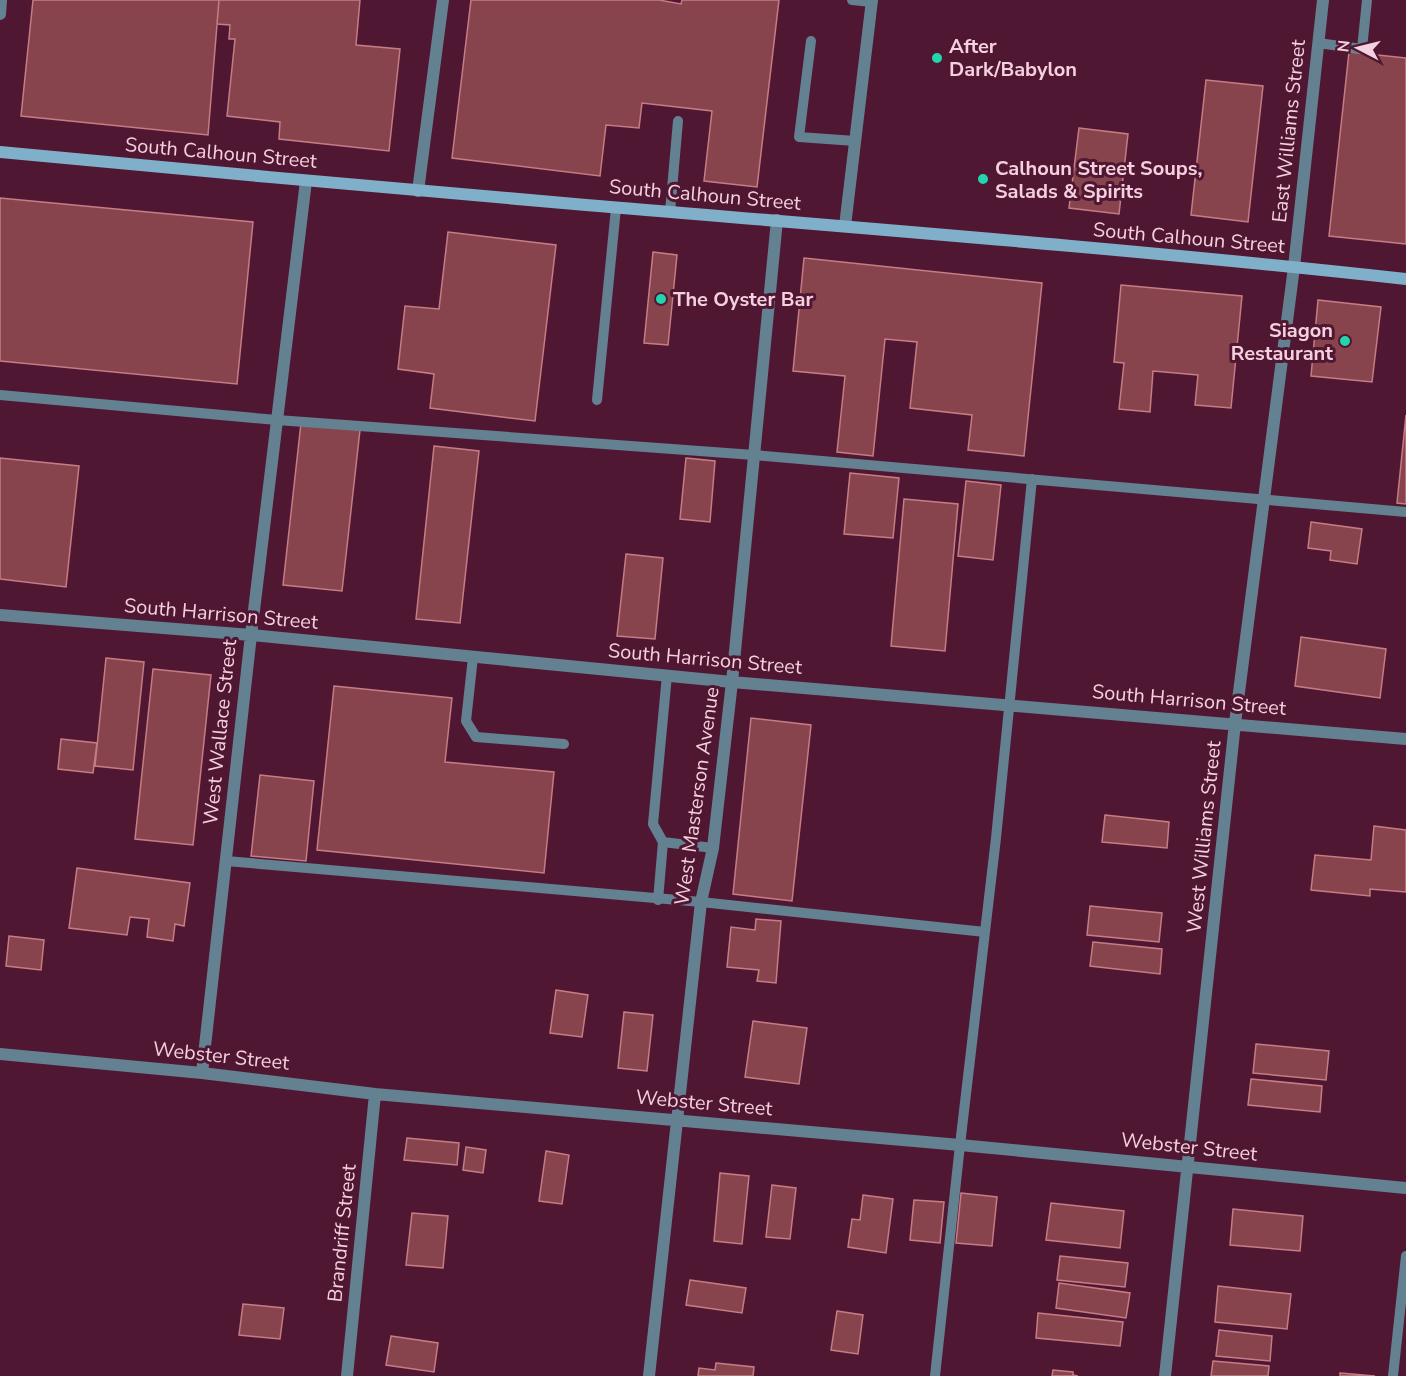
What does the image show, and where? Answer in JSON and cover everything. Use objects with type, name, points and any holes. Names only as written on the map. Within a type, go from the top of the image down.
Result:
[{"type":"street","points":[[0,14],[1,0]]},
{"type":"street","points":[[418,191],[443,0]]},
{"type":"street","name":"East Williams Street","points":[[1294,267],[1323,0]]},
{"type":"street","points":[[845,226],[872,1]]},
{"type":"street","name":"South Calhoun Street","points":[[0,153],[418,191],[845,226],[1406,279]]},
{"type":"street","name":"West Wallace Street","points":[[202,1073],[251,635],[306,181]]},
{"type":"street","name":"West Masterson Avenue","points":[[649,1376],[701,902],[713,848],[732,682],[777,220]]},
{"type":"street","name":"West Williams Street","points":[[1165,1376],[1235,723],[1294,267]]},
{"type":"street","name":"South Harrison Street","points":[[0,615],[251,635],[732,682],[1406,739]]},
{"type":"street","name":"Webster Street","points":[[0,1054],[202,1073],[375,1094],[960,1145],[1406,1188]]},
{"type":"street","name":"Brandriff Street","points":[[347,1376],[375,1094]]},
{"type":"lane","points":[[852,0],[872,1]]},
{"type":"lane","points":[[1318,43],[1362,49],[1367,0]]},
{"type":"lane","points":[[811,41],[799,136],[855,141]]},
{"type":"lane","points":[[670,212],[678,121]]},
{"type":"lane","points":[[597,400],[616,208]]},
{"type":"lane","points":[[0,395],[277,420],[754,455],[1406,512]]},
{"type":"lane","points":[[935,1376],[985,932],[1032,479]]},
{"type":"lane","points":[[473,657],[466,722],[476,737],[564,744]]},
{"type":"lane","points":[[658,900],[663,842],[653,824],[668,675]]},
{"type":"lane","points":[[663,842],[713,848]]},
{"type":"lane","points":[[226,861],[701,902],[985,932]]},
{"type":"lane","points":[[1393,1376],[1406,1257]]},
{"type":"building","points":[[33,0],[219,0],[208,135],[21,116]]},
{"type":"building","points":[[219,0],[360,0],[356,45],[400,49],[389,151],[279,139],[280,122],[227,116],[235,39],[229,39],[230,25],[217,24]]},
{"type":"building","points":[[471,0],[659,0],[681,4],[682,0],[779,0],[757,187],[704,181],[712,111],[642,103],[639,128],[606,125],[600,176],[452,158]]},
{"type":"building","points":[[1349,52],[1406,58],[1406,244],[1329,236]]},
{"type":"building","points":[[1206,80],[1263,86],[1248,222],[1191,215]]},
{"type":"building","points":[[1079,128],[1128,134],[1119,214],[1069,208]]},
{"type":"building","points":[[0,198],[253,222],[237,384],[0,361]]},
{"type":"building","points":[[448,232],[556,245],[535,421],[430,408],[434,374],[398,369],[405,306],[439,309]]},
{"type":"building","name":"The Oyster Bar","points":[[653,252],[677,255],[668,345],[644,343]]},
{"type":"building","points":[[804,258],[1042,283],[1024,456],[968,450],[972,415],[910,408],[917,342],[885,339],[873,456],[837,452],[845,376],[793,371]]},
{"type":"building","points":[[1121,285],[1242,296],[1231,408],[1195,405],[1198,375],[1153,371],[1150,412],[1119,409],[1124,363],[1114,362]]},
{"type":"building","name":"Siagon Restaurant","points":[[1318,300],[1381,307],[1372,382],[1311,376]]},
{"type":"building","points":[[1406,415],[1406,504],[1397,503]]},
{"type":"building","points":[[301,423],[360,430],[342,591],[283,585]]},
{"type":"building","points":[[434,446],[479,451],[460,623],[416,619]]},
{"type":"building","points":[[0,458],[79,466],[66,587],[0,579]]},
{"type":"building","points":[[686,458],[715,461],[710,522],[680,519]]},
{"type":"building","points":[[850,473],[899,478],[893,538],[844,534]]},
{"type":"building","points":[[966,481],[1001,485],[993,560],[958,556]]},
{"type":"building","points":[[904,499],[958,504],[945,651],[891,646]]},
{"type":"building","points":[[1311,522],[1362,529],[1357,564],[1330,560],[1331,551],[1308,548]]},
{"type":"building","points":[[626,554],[663,558],[655,639],[617,636]]},
{"type":"building","points":[[1301,637],[1386,649],[1380,698],[1295,686]]},
{"type":"building","points":[[106,658],[144,662],[133,770],[95,766]]},
{"type":"building","points":[[153,669],[211,675],[193,845],[135,839]]},
{"type":"building","points":[[334,686],[452,698],[445,762],[554,772],[544,873],[317,850]]},
{"type":"building","points":[[751,718],[811,725],[792,901],[733,894]]},
{"type":"building","points":[[61,739],[97,743],[93,773],[58,769]]},
{"type":"building","points":[[260,775],[314,781],[306,861],[251,856]]},
{"type":"building","points":[[1105,815],[1169,822],[1167,848],[1102,842]]},
{"type":"building","points":[[1374,826],[1406,830],[1406,892],[1370,889],[1370,896],[1311,890],[1315,855],[1371,860]]},
{"type":"building","points":[[77,868],[190,883],[184,926],[175,924],[173,941],[147,937],[149,919],[130,917],[127,935],[69,928]]},
{"type":"building","points":[[1090,906],[1162,913],[1159,942],[1087,935]]},
{"type":"building","points":[[756,919],[781,921],[776,983],[757,981],[759,970],[727,967],[731,927],[755,930]]},
{"type":"building","points":[[9,936],[44,940],[41,970],[6,966]]},
{"type":"building","points":[[1093,942],[1162,949],[1160,974],[1090,966]]},
{"type":"building","points":[[556,990],[588,995],[582,1037],[550,1033]]},
{"type":"building","points":[[624,1012],[653,1015],[647,1071],[618,1068]]},
{"type":"building","points":[[753,1021],[807,1028],[799,1084],[745,1077]]},
{"type":"building","points":[[1256,1044],[1329,1051],[1326,1080],[1253,1073]]},
{"type":"building","points":[[1251,1079],[1322,1086],[1320,1112],[1248,1105]]},
{"type":"building","points":[[407,1138],[459,1143],[457,1165],[404,1160]]},
{"type":"building","points":[[466,1147],[486,1150],[483,1173],[463,1170]]},
{"type":"building","points":[[546,1151],[569,1155],[562,1204],[539,1201]]},
{"type":"building","points":[[720,1173],[749,1176],[742,1244],[714,1241]]},
{"type":"building","points":[[772,1185],[796,1188],[790,1239],[766,1237]]},
{"type":"building","points":[[961,1193],[997,1197],[992,1246],[956,1243]]},
{"type":"building","points":[[863,1195],[893,1199],[886,1253],[848,1247],[852,1219],[860,1220]]},
{"type":"building","points":[[914,1200],[944,1202],[940,1243],[910,1240]]},
{"type":"building","points":[[1051,1203],[1124,1211],[1120,1248],[1046,1240]]},
{"type":"building","points":[[1233,1209],[1303,1216],[1300,1251],[1230,1245]]},
{"type":"building","points":[[412,1213],[448,1216],[443,1268],[406,1265]]},
{"type":"building","points":[[1060,1256],[1128,1263],[1125,1287],[1057,1280]]},
{"type":"building","points":[[690,1280],[746,1288],[742,1313],[686,1305]]},
{"type":"building","points":[[1059,1283],[1130,1293],[1126,1318],[1056,1308]]},
{"type":"building","points":[[1218,1286],[1291,1294],[1287,1329],[1215,1322]]},
{"type":"building","points":[[243,1304],[284,1308],[280,1339],[239,1335]]},
{"type":"building","points":[[837,1311],[863,1315],[858,1354],[831,1350]]},
{"type":"building","points":[[1038,1313],[1123,1322],[1120,1346],[1036,1338]]},
{"type":"building","points":[[1219,1330],[1272,1336],[1270,1361],[1216,1356]]},
{"type":"building","points":[[391,1336],[438,1343],[434,1372],[386,1365]]},
{"type":"building","points":[[1213,1361],[1269,1366],[1268,1376],[1211,1376]]},
{"type":"building","points":[[716,1363],[754,1367],[753,1376],[698,1376],[699,1368],[715,1370]]},
{"type":"building","points":[[1053,1370],[1073,1372],[1073,1375],[1078,1376],[1052,1376]]},
{"type":"building","points":[[1340,1373],[1375,1376],[1340,1376]]},
{"type":"place","name":"After Dark/Babylon","points":[[937,58]]},
{"type":"place","name":"Calhoun Street Soups, Salads & Spirits","points":[[983,179]]},
{"type":"place","name":"The Oyster Bar","points":[[661,299]]},
{"type":"place","name":"Siagon Restaurant","points":[[1345,341]]}]
